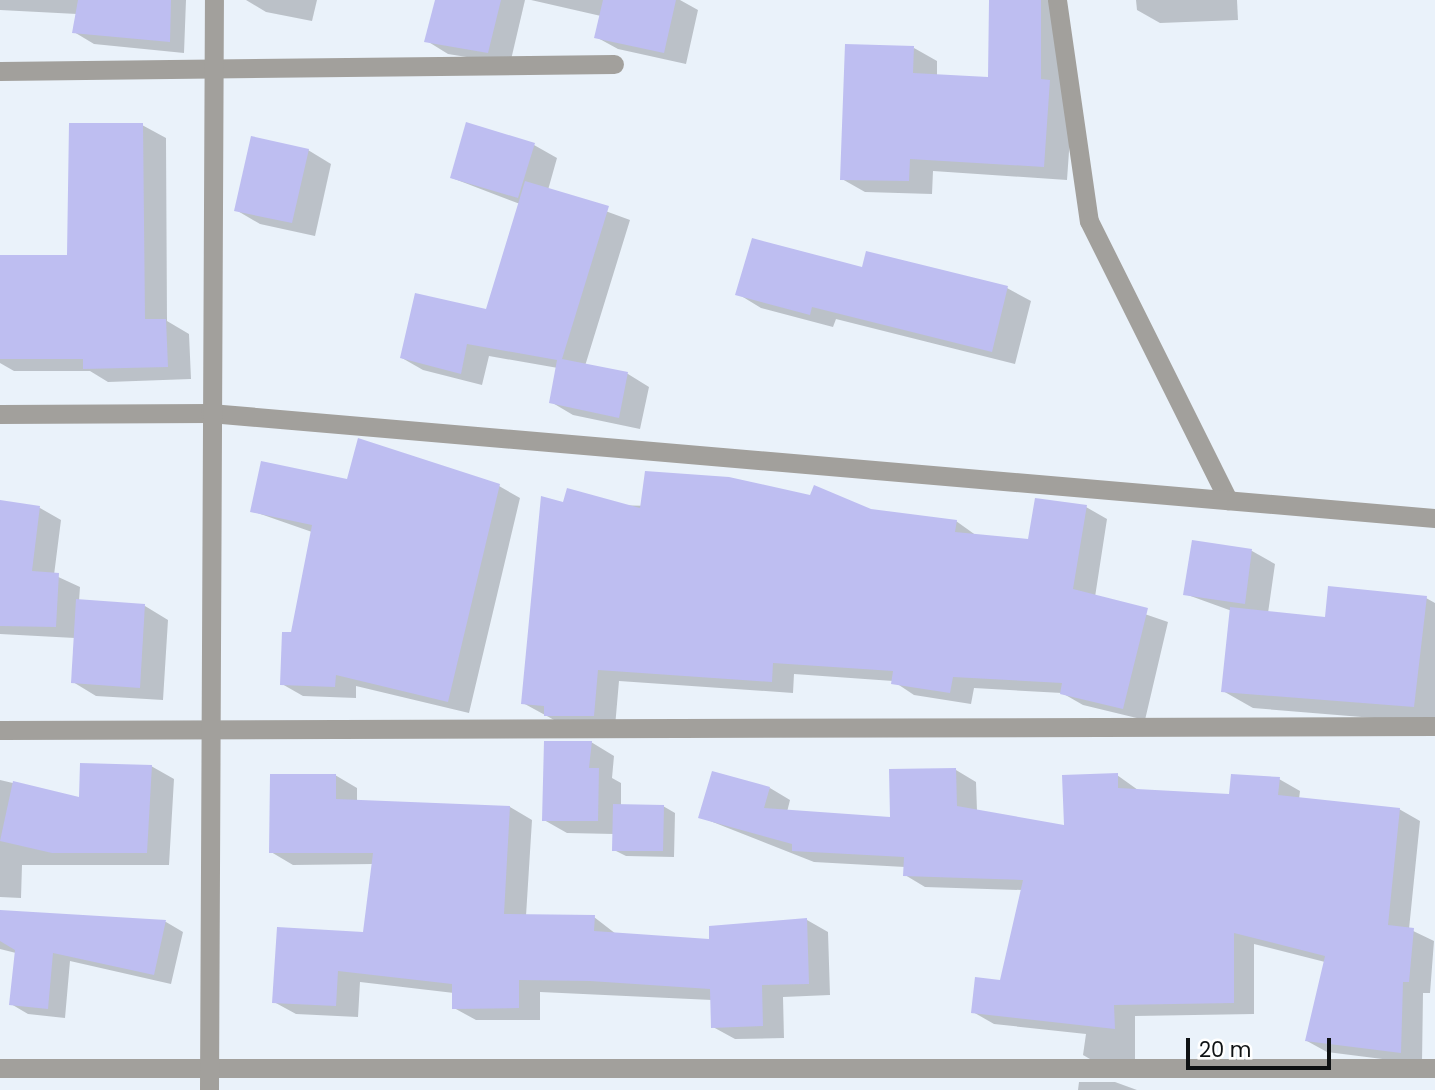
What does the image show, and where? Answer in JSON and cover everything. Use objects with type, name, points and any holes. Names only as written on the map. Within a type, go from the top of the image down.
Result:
[{"type":"street","points":[[209,1090],[210,413],[214,0]]},
{"type":"street","points":[[1057,0],[1089,221],[1228,500]]},
{"type":"street","points":[[0,71],[614,64]]},
{"type":"street","points":[[0,414],[210,413],[1435,518]]},
{"type":"street","points":[[0,730],[1435,726]]},
{"type":"street","points":[[0,1068],[1435,1068]]},
{"type":"building","points":[[78,0],[171,0],[170,42],[72,33]]},
{"type":"building","points":[[435,0],[501,0],[488,53],[424,42]]},
{"type":"building","points":[[603,0],[676,0],[664,53],[594,38]]},
{"type":"building","points":[[989,0],[1041,0],[1041,79],[1050,80],[1044,167],[910,159],[909,181],[840,180],[845,44],[914,46],[913,73],[988,77]]},
{"type":"building","points":[[466,122],[535,143],[518,198],[450,178]]},
{"type":"building","points":[[69,123],[143,123],[145,319],[166,319],[168,367],[83,369],[83,359],[0,359],[0,255],[67,255]]},
{"type":"building","points":[[251,136],[309,149],[292,223],[234,211]]},
{"type":"building","points":[[525,181],[609,206],[562,359],[628,372],[619,418],[549,403],[557,360],[467,344],[461,374],[400,358],[415,293],[486,309]]},
{"type":"building","points":[[752,238],[862,267],[866,251],[1008,286],[992,352],[812,307],[810,315],[735,295]]},
{"type":"building","points":[[358,438],[500,484],[448,702],[336,675],[335,687],[280,685],[282,632],[291,632],[312,525],[250,512],[261,461],[347,479]]},
{"type":"building","points":[[645,471],[729,477],[810,495],[814,485],[871,509],[957,520],[955,532],[1028,539],[1035,498],[1087,505],[1073,589],[1148,608],[1123,709],[1060,694],[1062,683],[953,677],[950,693],[891,684],[893,671],[773,663],[772,682],[598,670],[594,716],[544,716],[544,706],[521,704],[541,496],[563,502],[567,488],[640,508]]},
{"type":"building","points":[[0,500],[40,506],[32,571],[59,573],[56,627],[0,626]]},
{"type":"building","points":[[1192,540],[1252,549],[1245,604],[1183,595]]},
{"type":"building","points":[[1328,586],[1427,596],[1414,707],[1221,692],[1230,607],[1325,617]]},
{"type":"building","points":[[76,599],[145,604],[140,688],[71,683]]},
{"type":"building","points":[[544,741],[592,741],[589,768],[599,768],[598,821],[542,821]]},
{"type":"building","points":[[80,763],[152,765],[147,853],[52,853],[0,841],[13,781],[79,797]]},
{"type":"building","points":[[956,768],[957,806],[1064,825],[1062,775],[1118,773],[1118,788],[1229,794],[1231,774],[1280,777],[1278,795],[1400,808],[1388,925],[1414,928],[1409,982],[1403,982],[1401,1053],[1305,1041],[1325,956],[1234,933],[1234,1003],[1114,1005],[1115,1029],[971,1013],[975,977],[1000,980],[1023,880],[903,876],[904,857],[792,851],[792,844],[698,818],[712,771],[770,787],[764,808],[890,817],[889,769]]},
{"type":"building","points":[[270,774],[336,774],[336,799],[510,806],[504,914],[595,915],[594,931],[709,939],[709,926],[807,918],[809,984],[762,985],[763,1026],[711,1028],[710,989],[590,981],[519,980],[519,1008],[452,1009],[452,984],[338,971],[336,1006],[272,1003],[277,927],[363,932],[373,853],[269,853]]},
{"type":"building","points":[[613,804],[664,805],[663,851],[612,851]]},
{"type":"building","points":[[0,910],[166,920],[154,975],[53,953],[48,1009],[9,1005],[15,950],[0,941]]}]
